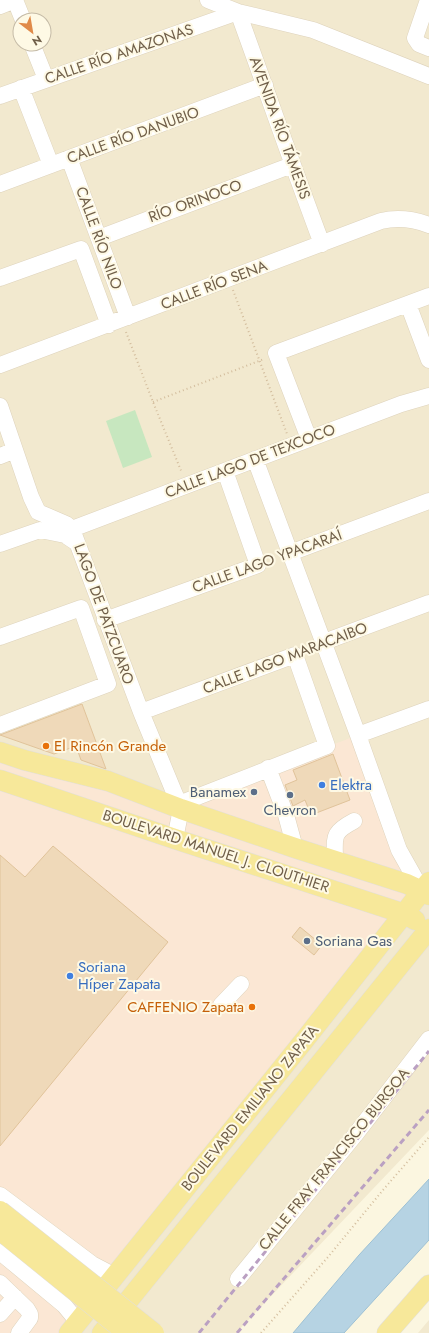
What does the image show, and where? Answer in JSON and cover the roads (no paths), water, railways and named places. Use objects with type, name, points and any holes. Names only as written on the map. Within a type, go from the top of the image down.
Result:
[{"type":"main road","name":"BOULEVARD MANUEL J. CLOUTHIER","points":[[1,755],[108,781],[295,848],[427,889]]},
{"type":"main road","points":[[2,784],[24,760]]},
{"type":"main road","name":"BOULEVARD MANUEL J. CLOUTHIER","points":[[2,784],[405,914],[429,928]]},
{"type":"main road","name":"BOULEVARD EMILIANO ZAPATA","points":[[74,1328],[405,914],[427,889]]},
{"type":"main road","name":"BOULEVARD EMILIANO ZAPATA","points":[[102,1333],[429,928]]},
{"type":"main road","points":[[188,1226],[189,1213],[194,1204],[244,1141],[243,1137],[233,1128]]},
{"type":"main road","points":[[0,1211],[154,1333]]},
{"type":"main road","points":[[0,1230],[127,1333]]},
{"type":"main road","points":[[387,1333],[429,1285]]},
{"type":"street","points":[[0,6],[15,0],[20,12]]},
{"type":"street","points":[[208,0],[238,12],[313,30],[429,76]]},
{"type":"street","points":[[428,0],[415,36],[417,43],[429,48]]},
{"type":"street","name":"CALLE RÍO AMAZONAS","points":[[0,96],[238,12]]},
{"type":"street","name":"AVENIDA RÍO TÁMESIS","points":[[238,12],[292,165],[322,244]]},
{"type":"street","points":[[35,52],[46,79]]},
{"type":"street","name":"CALLE RÍO DANUBIO","points":[[0,184],[265,86]]},
{"type":"street","points":[[21,88],[51,165]]},
{"type":"street","name":"CALLE RÍO NILO","points":[[69,158],[99,238],[120,321]]},
{"type":"street","name":"RÍO ORINOCO","points":[[99,238],[292,165]]},
{"type":"street","name":"CALLE RÍO SENA","points":[[0,365],[120,321],[381,221],[393,218],[410,219],[429,225]]},
{"type":"street","name":"CALLE RÍO NILO","points":[[0,278],[81,249],[120,321]]},
{"type":"street","points":[[309,439],[276,353],[429,296]]},
{"type":"street","points":[[408,304],[429,360]]},
{"type":"street","name":"CALLE LAGO DE TEXCOCO","points":[[75,536],[187,485],[401,404],[429,396]]},
{"type":"street","points":[[0,406],[31,497],[49,531]]},
{"type":"street","points":[[0,456],[15,450]]},
{"type":"street","points":[[255,459],[324,642],[399,850],[427,889]]},
{"type":"street","name":"CALLE LAGO YPACARAÍ","points":[[105,620],[258,565],[225,471]]},
{"type":"street","name":"CALLE LAGO YPACARAÍ","points":[[290,553],[429,501]]},
{"type":"street","name":"LAGO DE PATZCUARO","points":[[38,512],[66,524],[75,536],[105,620],[180,807]]},
{"type":"street","points":[[0,544],[40,530],[75,536]]},
{"type":"street","name":"CALLE LAGO MARACAIBO","points":[[324,642],[429,603]]},
{"type":"street","name":"LAGO DE PATZCUARO","points":[[0,637],[81,608],[108,684],[0,725]]},
{"type":"street","name":"CALLE LAGO MARACAIBO","points":[[141,712],[295,655],[327,746],[268,768]]},
{"type":"street","points":[[358,735],[429,709]]},
{"type":"street","points":[[175,839],[180,807],[268,768],[286,815],[295,848]]},
{"type":"street","points":[[335,861],[337,833],[340,829],[354,821]]},
{"type":"street","points":[[221,1005],[241,984]]},
{"type":"street","name":"CALLE FRAY FRANCISCO BURGOA","points":[[238,1279],[345,1147],[429,1039]]},
{"type":"street","points":[[0,1195],[92,1264],[115,1276]]},
{"type":"street","points":[[0,1252],[64,1305],[74,1328]]},
{"type":"street","points":[[64,1305],[79,1294],[90,1280],[92,1264]]},
{"type":"street","points":[[0,1283],[27,1309],[30,1314],[30,1318],[18,1333]]},
{"type":"street","points":[[0,1314],[15,1297]]},
{"type":"water","points":[[429,1179],[429,1240],[344,1333],[293,1333],[359,1255]]},
{"type":"railway","points":[[199,1333],[429,1051]]},
{"type":"railway","points":[[237,1333],[429,1110]]},
{"type":"place","name":"El Rincón Grande","points":[[46,746]]},
{"type":"place","name":"Elektra","points":[[322,785]]},
{"type":"place","name":"Banamex","points":[[254,792]]},
{"type":"place","name":"Chevron","points":[[290,795]]},
{"type":"place","name":"Soriana Gas","points":[[307,941]]},
{"type":"place","name":"Soriana Híper Zapata","points":[[70,976]]},
{"type":"place","name":"CAFFENIO Zapata","points":[[252,1007]]}]
